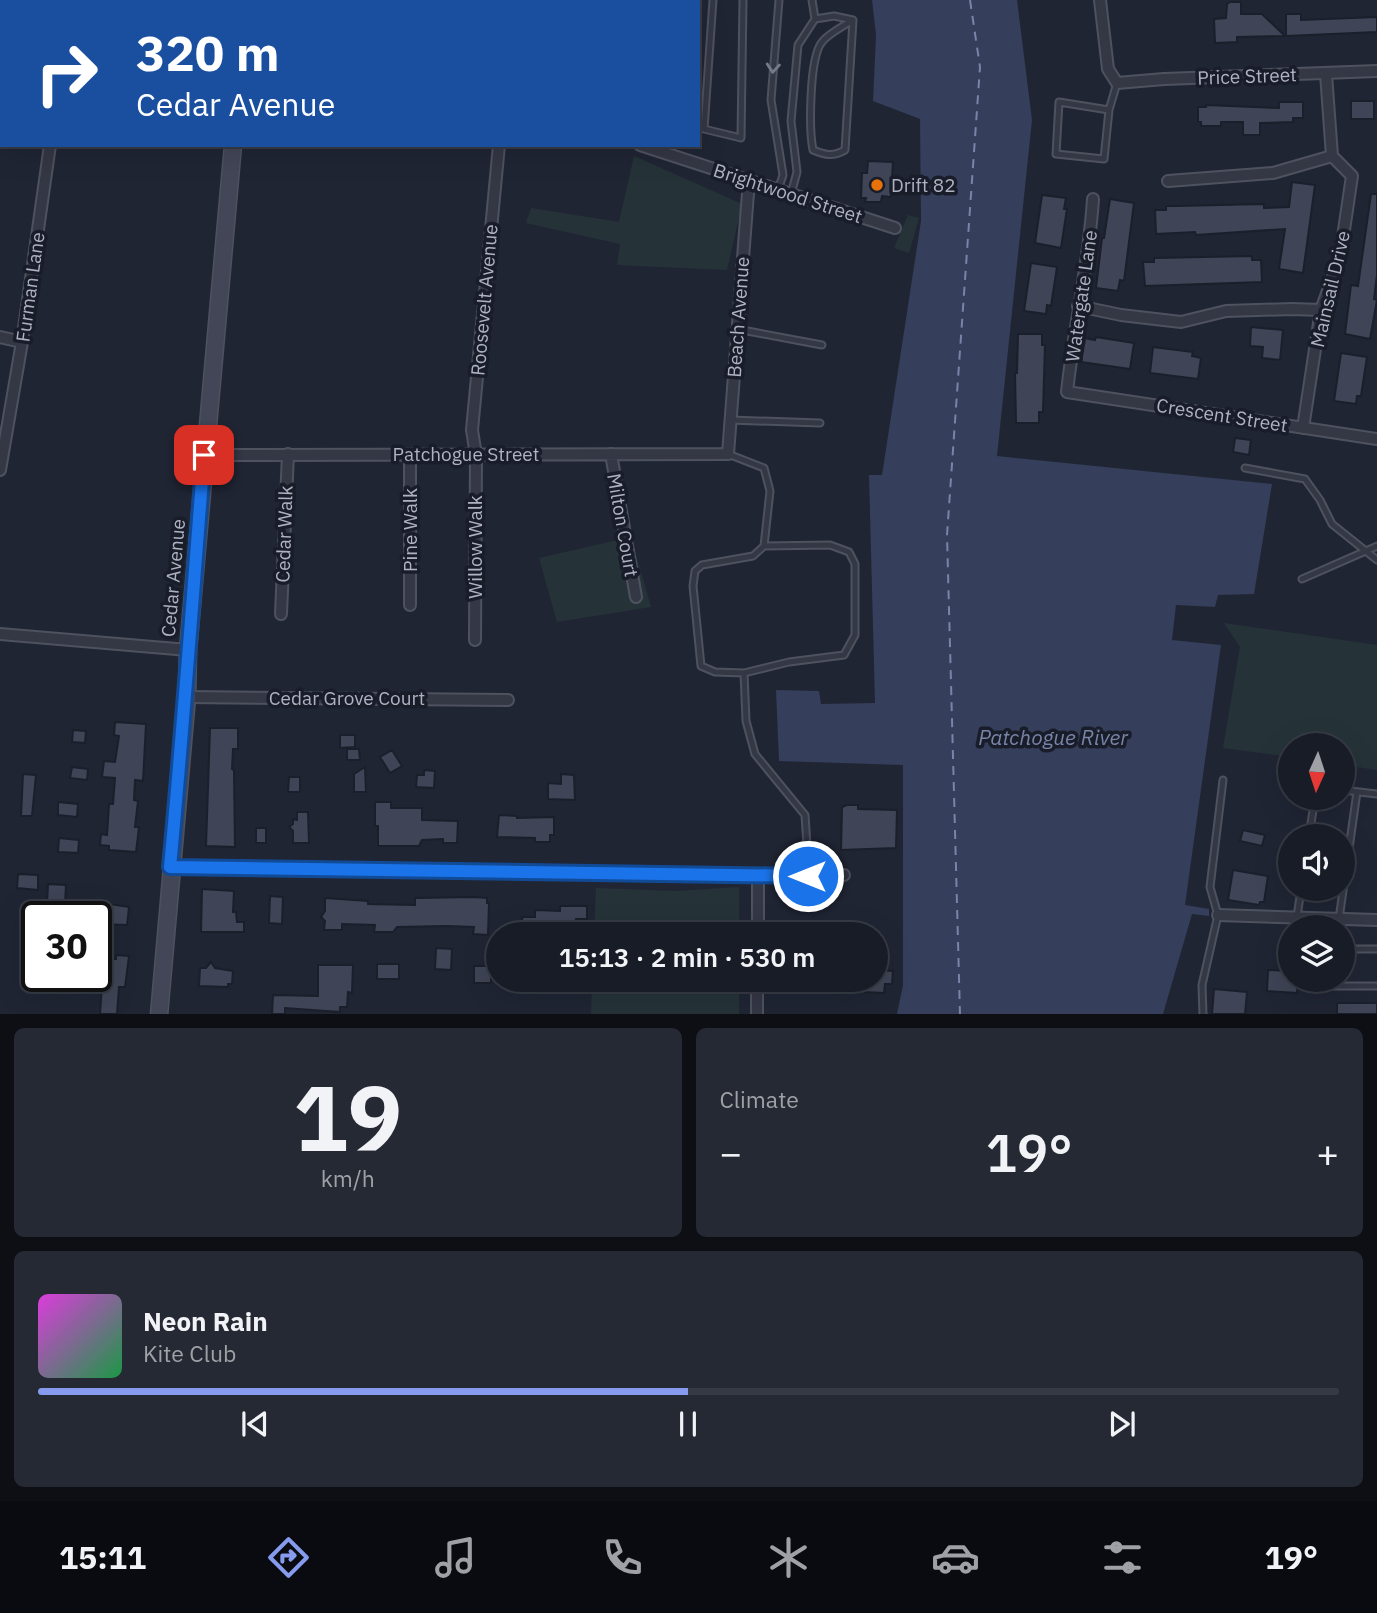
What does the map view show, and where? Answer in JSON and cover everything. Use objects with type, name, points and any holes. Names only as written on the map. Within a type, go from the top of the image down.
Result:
[{"type":"street","points":[[1100,0],[1108,69],[1117,83]]},
{"type":"street","name":"Price Street","points":[[1117,83],[1377,71]]},
{"type":"street","points":[[1168,181],[1273,173],[1332,156],[1326,74]]},
{"type":"street","name":"Furman Lane","points":[[0,470],[22,342],[50,147]]},
{"type":"street","name":"Cedar Avenue","points":[[159,1014],[187,697],[188,650],[204,455],[233,147]]},
{"type":"street","name":"Roosevelt Avenue","points":[[476,455],[472,430],[499,147]]},
{"type":"street","name":"Brightwood Street","points":[[646,147],[895,228]]},
{"type":"street","name":"Mainsail Drive","points":[[1303,428],[1321,310],[1340,257],[1352,176],[1332,156]]},
{"type":"street","name":"Beach Avenue","points":[[728,454],[749,180]]},
{"type":"street","name":"Watergate Lane","points":[[1067,392],[1078,306],[1091,239],[1093,199]]},
{"type":"street","points":[[1078,306],[1121,315],[1181,322],[1226,311],[1321,310]]},
{"type":"street","points":[[0,337],[22,342]]},
{"type":"street","name":"Crescent Street","points":[[1067,392],[1377,439]]},
{"type":"street","name":"Cedar Walk","points":[[281,614],[288,454]]},
{"type":"street","name":"Milton Court","points":[[611,454],[636,597]]},
{"type":"street","name":"Patchogue Street","points":[[204,455],[728,454]]},
{"type":"street","name":"Pine Walk","points":[[410,455],[410,605]]},
{"type":"street","name":"Willow Walk","points":[[475,640],[476,455]]},
{"type":"street","points":[[0,634],[188,650]]},
{"type":"street","name":"Cedar Grove Court","points":[[187,697],[508,699]]},
{"type":"street","points":[[170,867],[844,875]]},
{"type":"street","points":[[758,876],[758,922]]},
{"type":"street","points":[[1218,915],[1278,917]]},
{"type":"street","points":[[1355,921],[1377,920]]},
{"type":"street","points":[[757,992],[757,1014]]},
{"type":"lane","points":[[713,0],[704,128],[741,138],[743,0]]},
{"type":"lane","points":[[778,190],[783,175],[771,100],[779,0]]},
{"type":"lane","points":[[791,194],[797,172],[791,121],[798,45],[815,19],[812,0]]},
{"type":"lane","points":[[815,19],[834,16],[853,20]]},
{"type":"lane","points":[[853,20],[845,150],[837,155],[824,155],[813,150],[809,130],[815,59],[821,42],[853,20]]},
{"type":"lane","points":[[1108,110],[1059,102],[1056,154],[1104,159],[1108,110],[1117,83]]},
{"type":"lane","points":[[737,329],[822,345]]},
{"type":"lane","points":[[730,420],[820,423]]},
{"type":"lane","points":[[728,454],[764,468],[770,491],[764,546]]},
{"type":"lane","points":[[1245,468],[1304,479],[1320,500],[1332,524],[1377,560]]},
{"type":"lane","points":[[830,545],[849,552],[855,564],[856,635],[844,654],[789,662],[744,673],[715,671],[701,666],[693,586],[695,571],[702,565],[753,556],[764,546],[830,545]]},
{"type":"lane","points":[[1302,579],[1377,546]]},
{"type":"lane","points":[[744,673],[746,721],[755,754],[805,815],[808,876]]},
{"type":"lane","points":[[1202,1014],[1202,985],[1218,915],[1210,887],[1223,780]]},
{"type":"lane","points":[[1333,915],[1357,792],[1377,794]]},
{"type":"lane","points":[[1355,949],[1377,949]]},
{"type":"lane","points":[[1355,986],[1377,986]]},
{"type":"shaded area","points":[[634,156],[742,204],[727,270],[617,265],[620,244],[526,223],[531,208],[619,222]]},
{"type":"shaded area","points":[[908,215],[919,218],[909,253],[894,248]]},
{"type":"shaded area","points":[[631,537],[651,607],[557,622],[539,558]]},
{"type":"shaded area","points":[[1224,623],[1377,645],[1377,770],[1355,767],[1355,733],[1278,733],[1278,755],[1223,748],[1240,647]]},
{"type":"shaded area","points":[[739,887],[739,922],[595,922],[596,888],[676,891]]},
{"type":"shaded area","points":[[592,992],[739,992],[739,1014],[591,1014]]},
{"type":"water","name":"Patchogue River","points":[[872,0],[1017,0],[1032,120],[997,456],[1272,484],[1254,594],[1218,595],[1215,607],[1176,605],[1172,640],[1221,645],[1185,905],[1209,909],[1209,916],[1192,914],[1163,1014],[897,1014],[903,985],[903,765],[779,761],[776,690],[819,691],[821,704],[875,703],[869,475],[882,475],[921,221],[920,119],[873,101],[876,35]]},
{"type":"building","points":[[1241,2],[1241,14],[1262,14],[1285,36],[1237,37],[1237,42],[1215,43],[1214,19],[1226,18],[1227,4]]},
{"type":"building","points":[[1286,14],[1301,14],[1301,20],[1377,17],[1377,32],[1286,36]]},
{"type":"building","points":[[1351,101],[1374,101],[1374,119],[1351,119]]},
{"type":"building","points":[[1279,102],[1303,102],[1303,118],[1293,118],[1293,122],[1260,123],[1260,135],[1243,135],[1243,122],[1201,126],[1201,122],[1198,122],[1198,107],[1206,105],[1279,108]]},
{"type":"building","name":"Drift 82","points":[[868,161],[893,162],[891,197],[882,196],[881,202],[865,202],[866,198],[861,198],[862,173],[867,173]]},
{"type":"building","points":[[1292,182],[1315,185],[1303,273],[1279,269],[1285,229],[1196,235],[1195,232],[1156,234],[1155,210],[1166,210],[1166,206],[1264,204],[1264,208],[1289,207]]},
{"type":"building","points":[[1371,194],[1377,194],[1377,275],[1374,299],[1377,300],[1370,339],[1345,334],[1351,285],[1358,286]]},
{"type":"building","points":[[1042,195],[1066,198],[1061,248],[1035,243]]},
{"type":"building","points":[[1110,199],[1134,203],[1124,281],[1120,280],[1118,291],[1096,288]]},
{"type":"building","points":[[1252,256],[1252,260],[1261,260],[1262,282],[1145,286],[1143,262],[1154,262],[1154,258]]},
{"type":"building","points":[[1031,263],[1057,267],[1051,306],[1047,305],[1046,314],[1024,311]]},
{"type":"building","points":[[1251,327],[1283,330],[1280,360],[1262,358],[1263,347],[1250,346]]},
{"type":"building","points":[[1018,334],[1042,334],[1042,345],[1045,345],[1043,412],[1039,412],[1039,423],[1016,423],[1015,373]]},
{"type":"building","points":[[1096,337],[1134,343],[1130,369],[1081,362],[1085,338],[1095,340]]},
{"type":"building","points":[[1153,347],[1193,352],[1192,356],[1201,358],[1198,379],[1150,373]]},
{"type":"building","points":[[1341,353],[1367,357],[1361,396],[1357,396],[1356,404],[1334,401]]},
{"type":"building","points":[[1235,438],[1251,440],[1249,455],[1233,452]]},
{"type":"building","points":[[115,722],[146,724],[143,781],[135,780],[134,800],[138,801],[135,827],[139,827],[136,852],[109,850],[109,846],[100,845],[101,834],[107,835],[109,804],[113,804],[115,778],[102,777],[104,761],[115,762],[119,736],[114,735]]},
{"type":"building","points":[[210,728],[238,728],[238,749],[233,749],[232,769],[235,847],[206,846]]},
{"type":"building","points":[[73,730],[86,731],[85,743],[72,742]]},
{"type":"building","points":[[340,735],[355,735],[355,747],[340,748]]},
{"type":"building","points":[[347,749],[359,749],[360,760],[347,760]]},
{"type":"building","points":[[392,750],[402,766],[390,773],[380,757]]},
{"type":"building","points":[[72,767],[88,769],[87,780],[70,778]]},
{"type":"building","points":[[365,767],[366,792],[354,792],[354,774]]},
{"type":"building","points":[[424,770],[435,771],[434,788],[416,787],[417,775],[424,775]]},
{"type":"building","points":[[23,774],[36,775],[32,816],[21,816]]},
{"type":"building","points":[[561,774],[574,775],[575,800],[548,799],[548,783],[561,784]]},
{"type":"building","points":[[289,777],[300,777],[300,792],[288,792]]},
{"type":"building","points":[[58,802],[78,804],[77,817],[58,815]]},
{"type":"building","points":[[375,802],[391,802],[391,808],[422,808],[422,820],[458,821],[457,843],[443,843],[443,839],[422,840],[419,846],[378,846]]},
{"type":"building","points":[[858,805],[858,809],[897,810],[896,848],[841,850],[842,807]]},
{"type":"building","points":[[297,812],[308,812],[309,843],[293,843],[293,831],[289,827],[293,824],[293,819],[297,820]]},
{"type":"building","points":[[499,815],[517,818],[554,817],[554,835],[550,835],[550,842],[535,842],[535,838],[497,837]]},
{"type":"building","points":[[256,828],[266,828],[266,843],[256,843]]},
{"type":"building","points":[[1243,830],[1265,835],[1262,846],[1240,841]]},
{"type":"building","points":[[59,838],[79,840],[78,853],[58,852]]},
{"type":"building","points":[[1233,870],[1268,876],[1264,902],[1259,905],[1228,900]]},
{"type":"building","points":[[18,874],[38,875],[38,890],[17,888]]},
{"type":"building","points":[[48,884],[66,885],[65,901],[47,901]]},
{"type":"building","points":[[202,889],[234,891],[233,912],[236,912],[237,922],[244,922],[244,932],[201,932]]},
{"type":"building","points":[[270,896],[283,897],[282,924],[269,923]]},
{"type":"building","points":[[325,898],[368,901],[368,904],[415,905],[415,898],[487,898],[489,903],[486,935],[473,934],[474,927],[447,926],[397,927],[393,932],[374,932],[375,925],[342,924],[342,930],[324,930],[325,921],[321,917],[325,911]]},
{"type":"building","points":[[112,904],[129,907],[127,925],[112,924]]},
{"type":"building","points":[[560,906],[587,906],[587,919],[576,919],[576,922],[522,922],[522,917],[535,917],[535,910],[560,911]]},
{"type":"building","points":[[436,948],[452,949],[451,970],[435,969]]},
{"type":"building","points":[[116,955],[129,956],[125,987],[119,987],[117,1014],[100,1014],[101,992],[112,992],[112,959],[116,959]]},
{"type":"building","points":[[211,962],[215,968],[233,971],[232,984],[228,984],[228,987],[199,986],[200,968],[206,968]]},
{"type":"building","points":[[377,964],[399,964],[399,979],[377,979]]},
{"type":"building","points":[[318,965],[353,965],[352,993],[348,992],[347,1007],[340,1007],[340,1012],[285,1008],[285,1014],[272,1014],[273,995],[318,996]]},
{"type":"building","points":[[474,966],[486,966],[486,983],[474,983]]},
{"type":"building","points":[[1268,970],[1278,970],[1278,992],[1267,991]]},
{"type":"building","points":[[888,971],[893,971],[892,984],[888,984]]},
{"type":"building","points":[[1214,989],[1247,992],[1245,1014],[1212,1014]]},
{"type":"building","points":[[1337,1003],[1377,1003],[1377,1014],[1337,1014]]},
{"type":"ferry route","points":[[960,1014],[947,535],[980,67],[970,0]]},
{"type":"place","name":"Drift 82","points":[[877,185]]},
{"type":"route","points":[[204,455],[188,650],[187,697],[170,867],[808,876]]}]
